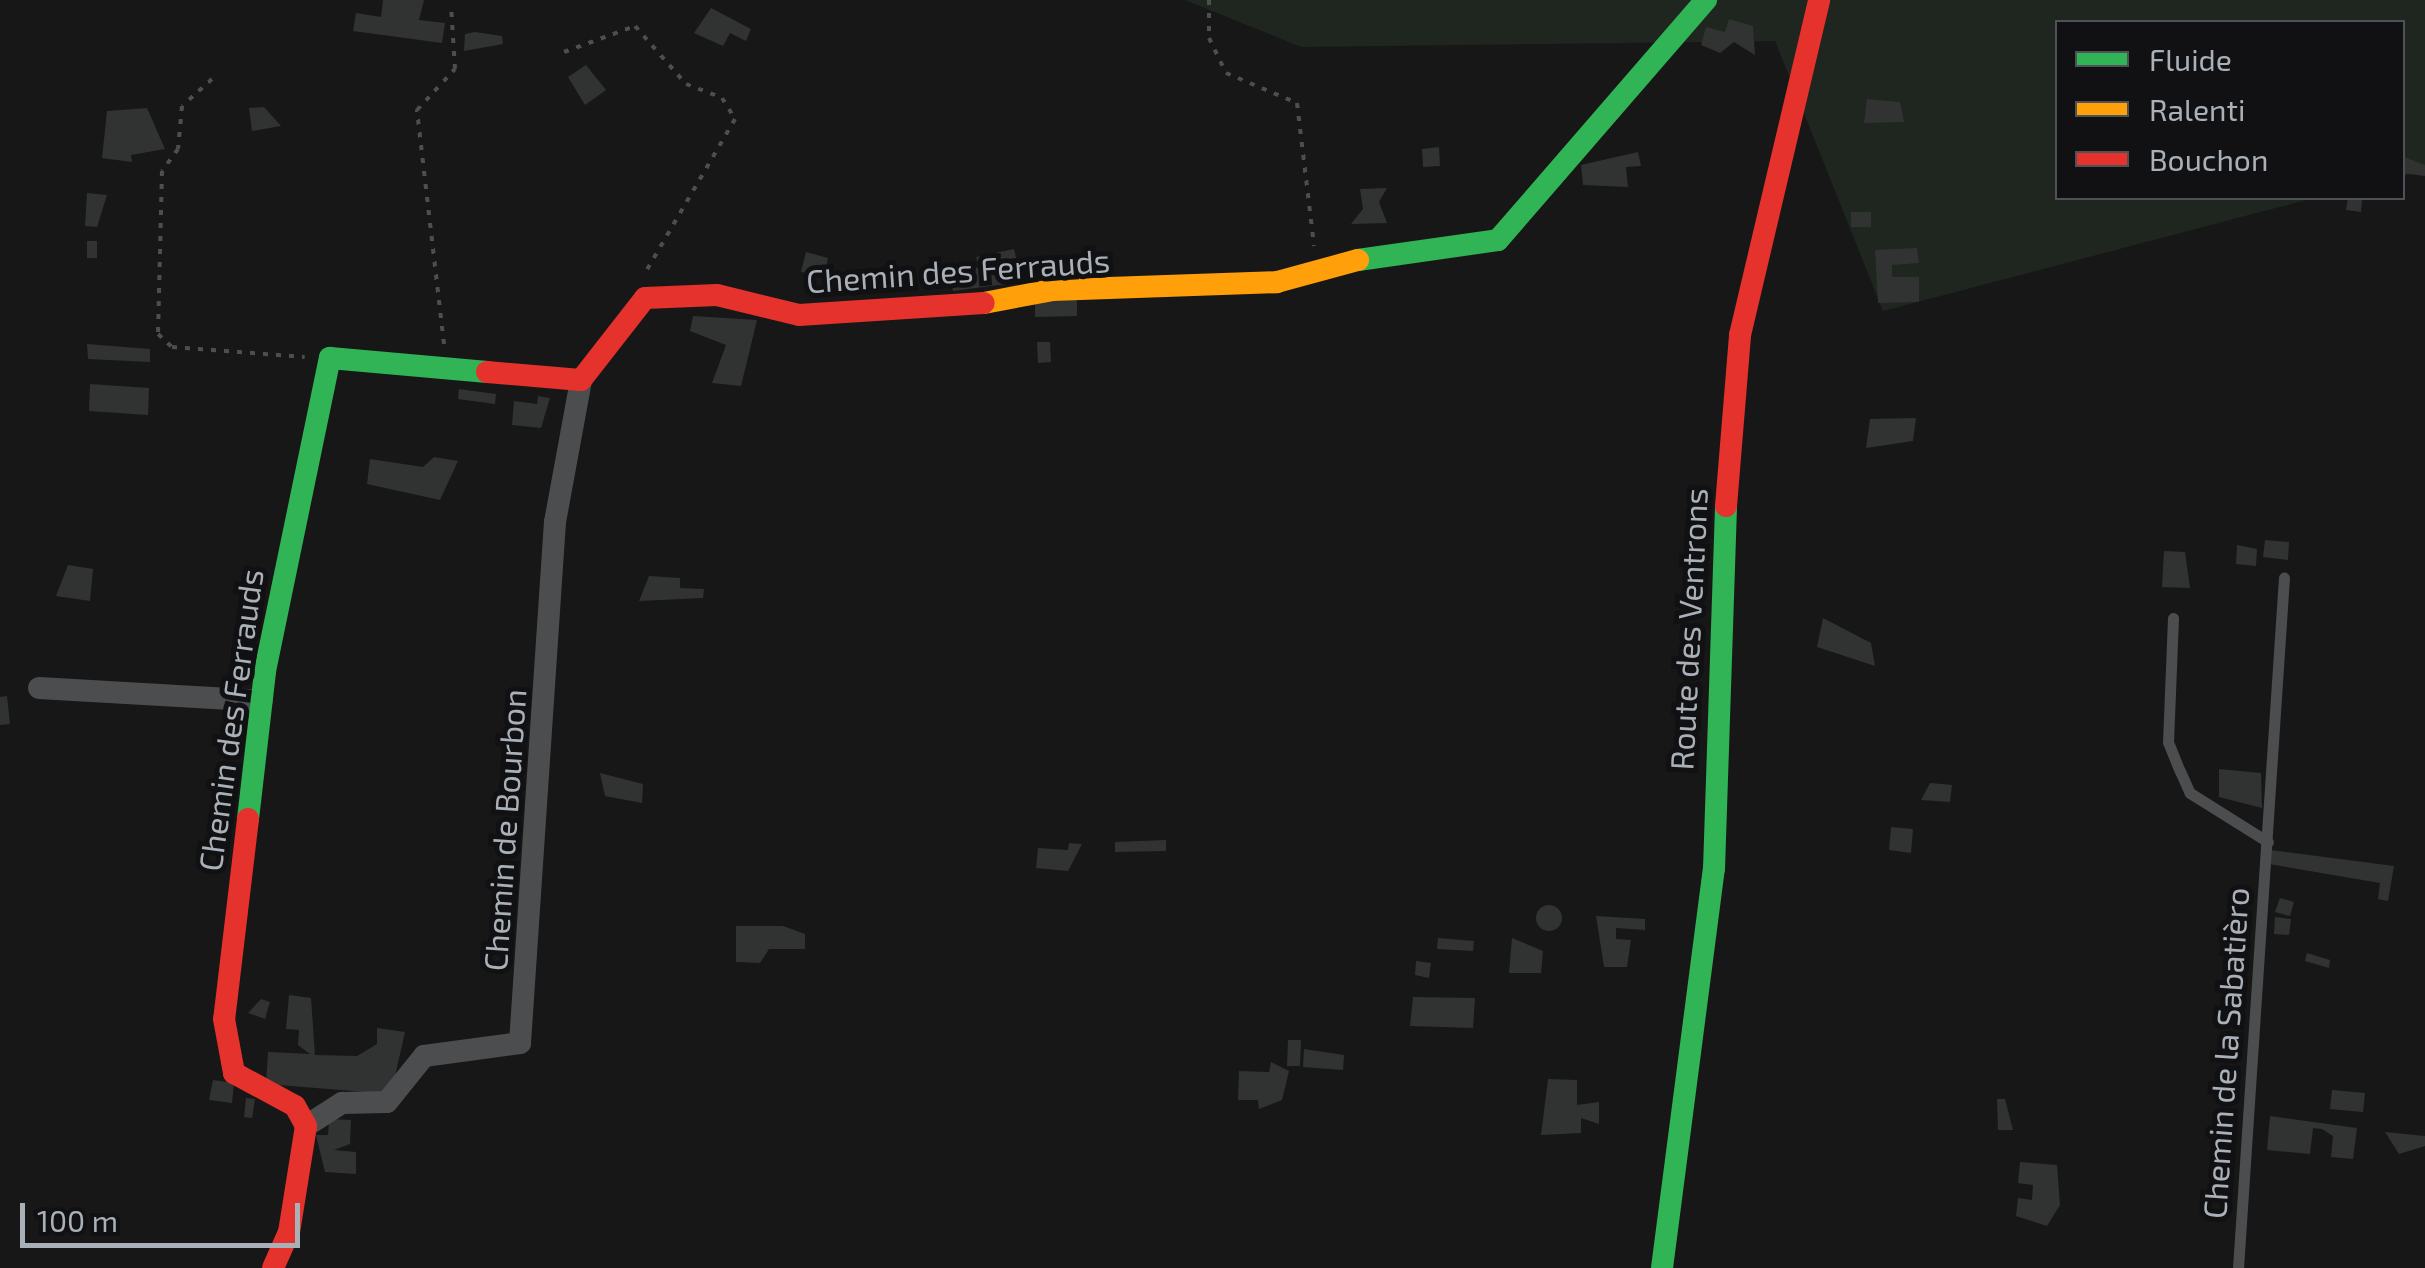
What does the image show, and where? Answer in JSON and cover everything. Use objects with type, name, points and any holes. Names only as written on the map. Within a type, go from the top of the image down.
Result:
[{"type":"street","name":"Chemin des Ferrauds","points":[[645,298],[716,294],[799,315],[963,308],[1052,290],[1200,291],[1498,240],[1706,0]]},
{"type":"street","name":"Route des Ventrons","points":[[1662,1268],[1714,868],[1719,590],[1740,335],[1819,0]]},
{"type":"street","points":[[330,358],[439,364],[581,380],[645,298]]},
{"type":"street","name":"Chemin des Ferrauds","points":[[306,1126],[295,1106],[234,1073],[224,1018],[262,701],[330,358]]},
{"type":"street","name":"Chemin de Bourbon","points":[[306,1126],[342,1102],[387,1102],[424,1056],[520,1043],[555,522],[581,380]]},
{"type":"street","points":[[38,688],[262,701]]},
{"type":"street","points":[[271,1268],[289,1232],[306,1126]]},
{"type":"lane","name":"Chemin de la Sabatièro","points":[[2238,1268],[2284,578]]},
{"type":"lane","name":"Chemin de la Sabatièro","points":[[2173,618],[2168,742],[2180,771],[2190,793],[2268,842]]},
{"type":"path","points":[[1209,0],[1209,38],[1226,73],[1297,103],[1317,270]]},
{"type":"path","points":[[439,364],[416,110],[455,69],[452,5]]},
{"type":"path","points":[[564,52],[634,26],[686,84],[722,98],[735,119],[645,269],[645,298]]},
{"type":"path","points":[[212,79],[182,106],[178,149],[162,171],[158,334],[172,347],[330,358]]},
{"type":"shaded area","points":[[1185,0],[2425,0],[2425,170],[2405,175],[2405,20],[2055,20],[2055,200],[2306,200],[1883,311],[1775,41],[1301,47]]},
{"type":"building","points":[[383,0],[424,0],[419,20],[445,23],[442,43],[353,31],[356,13],[381,17]]},
{"type":"building","points":[[711,8],[751,29],[746,41],[730,33],[723,46],[694,33]]},
{"type":"building","points":[[1729,19],[1753,26],[1755,55],[1734,42],[1720,53],[1701,45],[1706,27],[1725,32]]},
{"type":"building","points":[[465,34],[502,36],[503,44],[464,51]]},
{"type":"building","points":[[586,65],[606,90],[585,105],[568,77]]},
{"type":"building","points":[[1867,99],[1900,102],[1904,122],[1864,123]]},
{"type":"building","points":[[264,107],[281,126],[252,131],[249,108]]},
{"type":"building","points":[[147,108],[165,149],[131,155],[132,162],[102,158],[107,111]]},
{"type":"building","points":[[1439,147],[1440,166],[1423,167],[1422,149]]},
{"type":"building","points":[[1638,152],[1641,166],[1626,167],[1628,187],[1583,185],[1581,165]]},
{"type":"building","points":[[2405,157],[2425,165],[2425,176],[2405,173]]},
{"type":"building","points":[[1387,188],[1379,202],[1387,223],[1351,224],[1363,209],[1360,189]]},
{"type":"building","points":[[87,193],[107,195],[97,227],[85,226]]},
{"type":"building","points":[[2348,200],[2362,200],[2361,212],[2346,210]]},
{"type":"building","points":[[1851,212],[1871,212],[1871,227],[1851,227]]},
{"type":"building","points":[[87,241],[97,241],[97,258],[87,258]]},
{"type":"building","points":[[1917,248],[1919,263],[1892,265],[1892,277],[1919,277],[1919,302],[1878,303],[1875,250]]},
{"type":"building","points":[[1014,249],[1022,282],[953,291],[947,267],[980,268],[976,257]]},
{"type":"building","points":[[806,252],[828,258],[824,277],[801,272]]},
{"type":"building","points":[[1077,298],[1077,316],[1035,317],[1035,300]]},
{"type":"building","points":[[693,316],[757,320],[741,386],[712,383],[726,345],[690,331]]},
{"type":"building","points":[[1037,342],[1050,342],[1051,362],[1038,363]]},
{"type":"building","points":[[87,344],[150,349],[150,362],[88,359]]},
{"type":"building","points":[[90,384],[149,388],[148,415],[89,411]]},
{"type":"building","points":[[459,389],[496,394],[495,404],[458,399]]},
{"type":"building","points":[[538,396],[550,398],[541,428],[512,425],[514,401],[537,404]]},
{"type":"building","points":[[1916,418],[1913,441],[1866,448],[1870,419]]},
{"type":"building","points":[[434,457],[458,461],[440,500],[367,484],[370,459],[423,467]]},
{"type":"building","points":[[2265,540],[2289,542],[2288,560],[2263,557]]},
{"type":"building","points":[[2237,545],[2257,549],[2256,566],[2236,564]]},
{"type":"building","points":[[2164,551],[2185,552],[2190,588],[2162,587]]},
{"type":"building","points":[[68,565],[93,569],[90,601],[56,596]]},
{"type":"building","points":[[649,576],[680,578],[680,588],[704,589],[703,598],[639,601]]},
{"type":"building","points":[[1823,618],[1871,643],[1875,666],[1817,647]]},
{"type":"building","points":[[7,696],[10,724],[0,725],[0,697]]},
{"type":"building","points":[[2219,769],[2261,773],[2262,808],[2219,797]]},
{"type":"building","points":[[600,773],[643,784],[642,803],[605,796]]},
{"type":"building","points":[[1930,783],[1952,785],[1950,802],[1921,800]]},
{"type":"building","points":[[1891,827],[1913,829],[1911,853],[1889,850]]},
{"type":"building","points":[[1166,840],[1166,851],[1115,852],[1115,842]]},
{"type":"building","points":[[1069,843],[1082,844],[1068,871],[1036,868],[1038,848],[1068,850]]},
{"type":"building","points":[[2270,850],[2394,866],[2388,901],[2378,899],[2380,883],[2269,864]]},
{"type":"building","points":[[2280,898],[2294,902],[2290,916],[2275,912]]},
{"type":"building","points":[[1549,905],[1558,909],[1562,918],[1558,927],[1549,931],[1540,927],[1536,918],[1540,909]]},
{"type":"building","points":[[1596,916],[1645,919],[1645,930],[1616,928],[1616,939],[1631,940],[1627,967],[1604,967]]},
{"type":"building","points":[[2275,917],[2291,919],[2289,935],[2274,934]]},
{"type":"building","points":[[736,926],[783,926],[805,934],[805,949],[769,949],[760,963],[736,962]]},
{"type":"building","points":[[1438,938],[1474,941],[1473,951],[1437,949]]},
{"type":"building","points":[[1512,938],[1543,951],[1541,973],[1509,973]]},
{"type":"building","points":[[2307,953],[2330,960],[2329,968],[2305,961]]},
{"type":"building","points":[[1416,961],[1431,963],[1429,978],[1415,975]]},
{"type":"building","points":[[289,995],[311,998],[315,1055],[357,1056],[377,1044],[377,1028],[405,1032],[391,1094],[266,1084],[268,1052],[310,1054],[298,1045],[299,1030],[286,1029]]},
{"type":"building","points":[[1413,997],[1475,998],[1473,1028],[1410,1026]]},
{"type":"building","points":[[261,999],[270,1002],[265,1019],[248,1013]]},
{"type":"building","points":[[1288,1040],[1301,1040],[1300,1066],[1287,1066]]},
{"type":"building","points":[[1304,1049],[1344,1055],[1343,1070],[1303,1067]]},
{"type":"building","points":[[1271,1062],[1289,1071],[1282,1100],[1259,1109],[1258,1100],[1238,1100],[1239,1071],[1269,1072]]},
{"type":"building","points":[[1548,1079],[1577,1080],[1577,1105],[1599,1102],[1599,1124],[1581,1118],[1581,1133],[1541,1135]]},
{"type":"building","points":[[213,1080],[234,1083],[232,1103],[209,1100]]},
{"type":"building","points":[[2332,1090],[2365,1093],[2363,1112],[2330,1109]]},
{"type":"building","points":[[246,1098],[255,1099],[252,1118],[244,1117]]},
{"type":"building","points":[[1997,1099],[2005,1099],[2013,1130],[1998,1130]]},
{"type":"building","points":[[2270,1116],[2357,1128],[2353,1159],[2331,1157],[2333,1136],[2313,1128],[2310,1154],[2267,1150]]},
{"type":"building","points":[[329,1119],[351,1120],[350,1144],[334,1150],[356,1152],[356,1174],[325,1172],[316,1135],[328,1135]]},
{"type":"building","points":[[2385,1132],[2425,1136],[2425,1146],[2399,1154]]},
{"type":"building","points":[[2020,1162],[2057,1165],[2060,1205],[2047,1226],[2016,1216],[2018,1198],[2032,1200],[2033,1185],[2018,1183]]},
{"type":"traffic: fast","points":[[1358,260],[1498,240],[1706,0]]},
{"type":"traffic: fast","points":[[248,819],[265,671],[330,358],[487,372]]},
{"type":"traffic: fast","points":[[1662,1268],[1714,869],[1726,506]]},
{"type":"traffic: slow","points":[[984,303],[1052,290],[1277,282],[1358,260]]},
{"type":"traffic: jam","points":[[1726,506],[1740,335],[1819,0]]},
{"type":"traffic: jam","points":[[487,372],[581,380],[645,298],[717,295],[799,315],[984,303]]},
{"type":"traffic: jam","points":[[248,819],[224,1019],[234,1073],[295,1106],[306,1126],[289,1232],[273,1268]]}]
